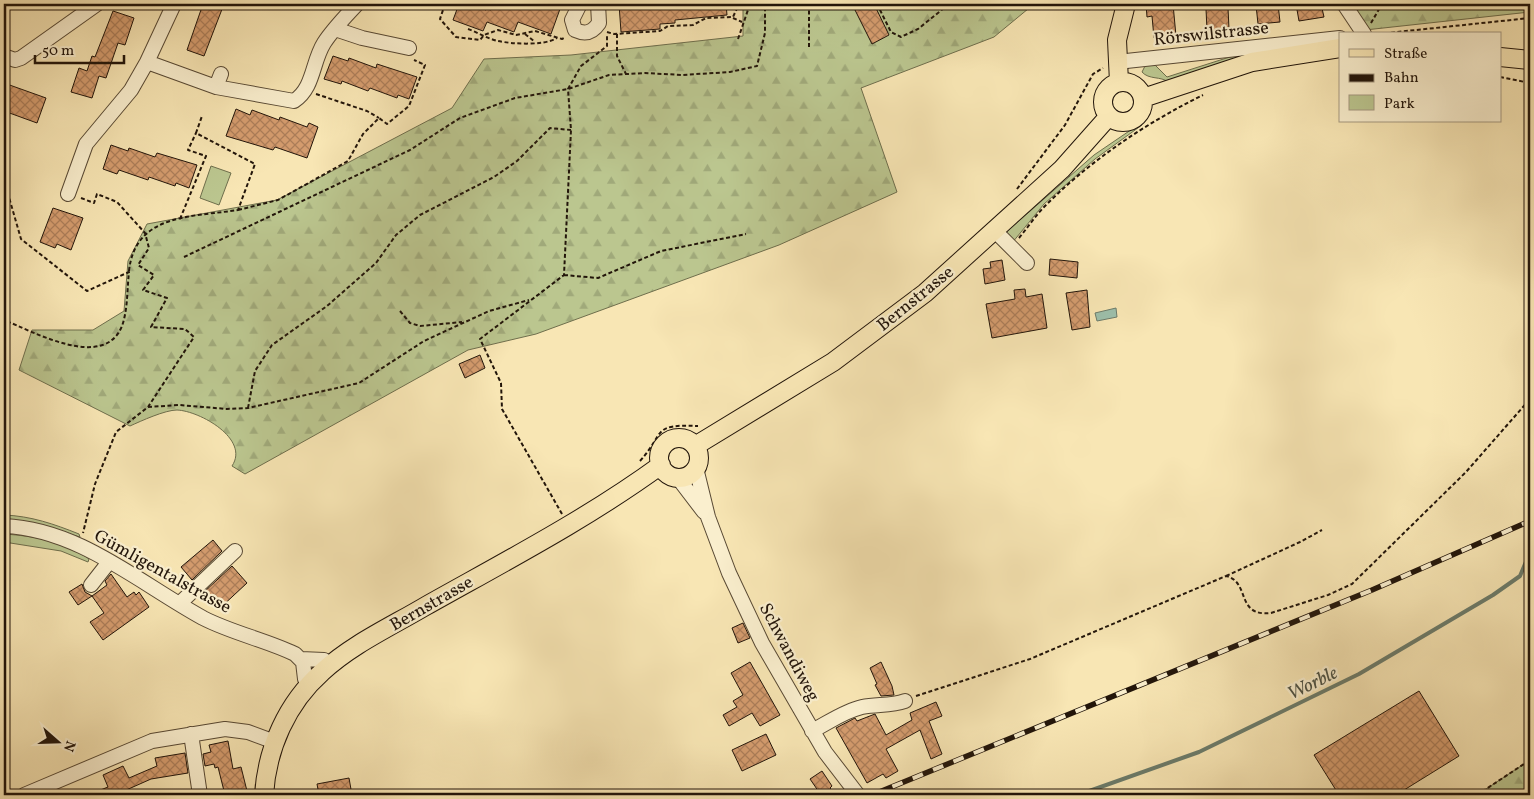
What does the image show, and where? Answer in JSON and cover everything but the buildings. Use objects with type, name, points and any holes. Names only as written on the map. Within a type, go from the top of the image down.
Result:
[{"type":"main road","points":[[1119,82],[1117,40],[1126,4]]},
{"type":"main road","points":[[1143,98],[1252,62],[1339,48]]},
{"type":"main road","points":[[1502,56],[1530,60]]},
{"type":"main road","points":[[1119,82],[1134,85],[1143,98],[1142,109],[1130,121],[1119,122],[1105,111],[1103,99],[1108,88],[1119,82]]},
{"type":"main road","name":"Bernstrasse","points":[[695,446],[833,362],[925,293],[1062,169],[1109,116]]},
{"type":"main road","points":[[680,438],[695,446],[699,457],[696,468],[689,476],[678,478],[668,474],[661,465],[662,449],[669,441],[680,438]]},
{"type":"main road","name":"Bernstrasse","points":[[264,795],[268,764],[275,742],[287,716],[309,685],[331,665],[372,638],[569,524],[661,465]]},
{"type":"street","points":[[4,56],[15,60],[21,58],[97,4]]},
{"type":"street","points":[[68,194],[94,124],[131,90],[147,62],[174,4]]},
{"type":"street","points":[[147,62],[294,101],[303,95],[318,53],[335,29],[357,4]]},
{"type":"street","points":[[580,4],[572,20],[575,30],[582,33],[601,30],[598,4]]},
{"type":"street","points":[[1344,4],[1367,30]]},
{"type":"street","points":[[335,29],[362,38],[409,48]]},
{"type":"street","name":"Rörswilstrasse","points":[[1117,62],[1339,38]]},
{"type":"street","points":[[995,231],[1026,262]]},
{"type":"street","name":"Schwandiweg","points":[[696,468],[708,517],[729,573],[762,643],[812,731],[842,776],[858,795]]},
{"type":"street","name":"Schwandiweg","points":[[678,478],[708,517]]},
{"type":"street","name":"Gümligentalstrasse","points":[[4,526],[40,530],[79,545],[211,622],[290,652],[301,659],[324,660],[331,665]]},
{"type":"street","points":[[179,604],[235,551]]},
{"type":"street","points":[[91,585],[109,562]]},
{"type":"street","points":[[301,659],[305,679],[309,685]]},
{"type":"street","points":[[812,731],[850,710],[896,704],[905,700]]},
{"type":"street","points":[[24,795],[152,741],[233,729],[248,732],[275,742]]},
{"type":"street","points":[[191,734],[200,795]]},
{"type":"path","points":[[4,29],[8,16],[8,4]]},
{"type":"path","points":[[444,4],[440,19],[456,37],[480,40],[484,35],[498,30],[516,35],[535,31],[562,39],[575,30]]},
{"type":"path","points":[[733,17],[739,4]]},
{"type":"path","points":[[738,39],[742,22],[750,4]]},
{"type":"path","points":[[184,257],[410,150],[460,118],[515,98],[568,89],[609,75],[682,75],[730,72],[757,66],[765,33],[765,4]]},
{"type":"path","points":[[809,4],[809,47]]},
{"type":"path","points":[[878,4],[891,32],[901,37],[918,29],[949,4]]},
{"type":"path","points":[[1367,30],[1382,4]]},
{"type":"path","points":[[601,30],[618,34],[660,31],[668,26],[693,25],[706,18],[733,17],[742,22]]},
{"type":"path","points":[[1397,32],[1530,18]]},
{"type":"path","points":[[468,29],[495,40],[551,42],[558,38]]},
{"type":"path","points":[[564,275],[571,130],[568,89],[581,66],[607,46],[601,30]]},
{"type":"path","points":[[524,34],[534,42]]},
{"type":"path","points":[[618,34],[618,56],[626,74]]},
{"type":"path","points":[[314,93],[367,111],[387,124],[409,106],[425,65],[409,58],[409,48]]},
{"type":"path","points":[[1016,190],[1065,125],[1093,74],[1117,62]]},
{"type":"path","points":[[1502,77],[1530,83]]},
{"type":"path","points":[[1011,247],[1045,206],[1100,159],[1150,124],[1207,93]]},
{"type":"path","points":[[180,219],[206,156],[188,150],[202,116]]},
{"type":"path","points":[[4,320],[74,346],[92,348],[108,343],[116,336],[122,326],[130,259],[145,233],[162,222],[238,210],[278,200],[348,161],[363,134],[379,118]]},
{"type":"path","points":[[248,408],[255,371],[272,345],[327,306],[376,264],[396,235],[420,214],[494,177],[516,161],[550,128],[571,130]]},
{"type":"path","points":[[196,133],[255,164],[238,210]]},
{"type":"path","points":[[4,180],[21,239],[87,291],[128,272]]},
{"type":"path","points":[[68,194],[94,203],[97,194],[117,202],[145,233],[149,248],[138,265],[154,275],[143,290],[167,298],[151,327],[185,329],[194,337],[148,407],[116,432],[88,506],[79,545]]},
{"type":"path","points":[[569,524],[502,408],[501,383],[480,338],[564,275],[598,278],[662,251],[746,234]]},
{"type":"path","points":[[148,407],[179,405],[227,409],[248,408],[359,383],[424,341],[489,311],[532,299]]},
{"type":"path","points":[[400,311],[410,323],[420,326],[464,322]]},
{"type":"path","points":[[1226,576],[1236,581],[1247,606],[1258,614],[1271,613],[1346,587],[1371,566],[1466,472],[1530,399]]},
{"type":"path","points":[[638,463],[655,436],[662,430],[672,426],[702,427]]},
{"type":"path","points":[[905,700],[930,690],[1030,659],[1226,576],[1322,530]]},
{"type":"path","points":[[1477,795],[1530,760]]},
{"type":"green space","points":[[743,4],[1034,4],[994,37],[861,88],[897,192],[779,245],[536,334],[468,350],[245,474],[232,466],[236,456],[234,446],[229,437],[220,428],[198,415],[172,410],[130,426],[19,370],[32,330],[93,330],[124,311],[128,261],[147,224],[277,200],[452,108],[484,59],[571,55],[743,36]]},
{"type":"green space","points":[[1354,4],[1530,4],[1530,12],[1365,30]]},
{"type":"green space","points":[[1266,49],[1168,82],[1148,76],[1142,72],[1147,62],[1151,61],[1167,77],[1236,55]]},
{"type":"green space","points":[[1141,123],[1142,125],[1095,159],[1044,204],[1012,243],[1004,234],[1094,155]]},
{"type":"green space","points":[[211,166],[231,173],[219,205],[200,198]]},
{"type":"green space","points":[[4,515],[42,521],[79,534],[80,537],[23,521],[4,520]]},
{"type":"green space","points":[[4,534],[48,540],[69,548],[89,559],[88,562],[61,551],[4,542]]},
{"type":"green space","points":[[1530,760],[1530,795],[1477,795]]},
{"type":"shaded area","points":[[1116,308],[1117,317],[1097,321],[1095,313]]},
{"type":"waterway","name":"Worble","points":[[1078,795],[1199,752],[1359,674],[1493,595],[1520,576],[1530,552]]},
{"type":"railway","points":[[872,795],[1372,590],[1530,521]]}]
